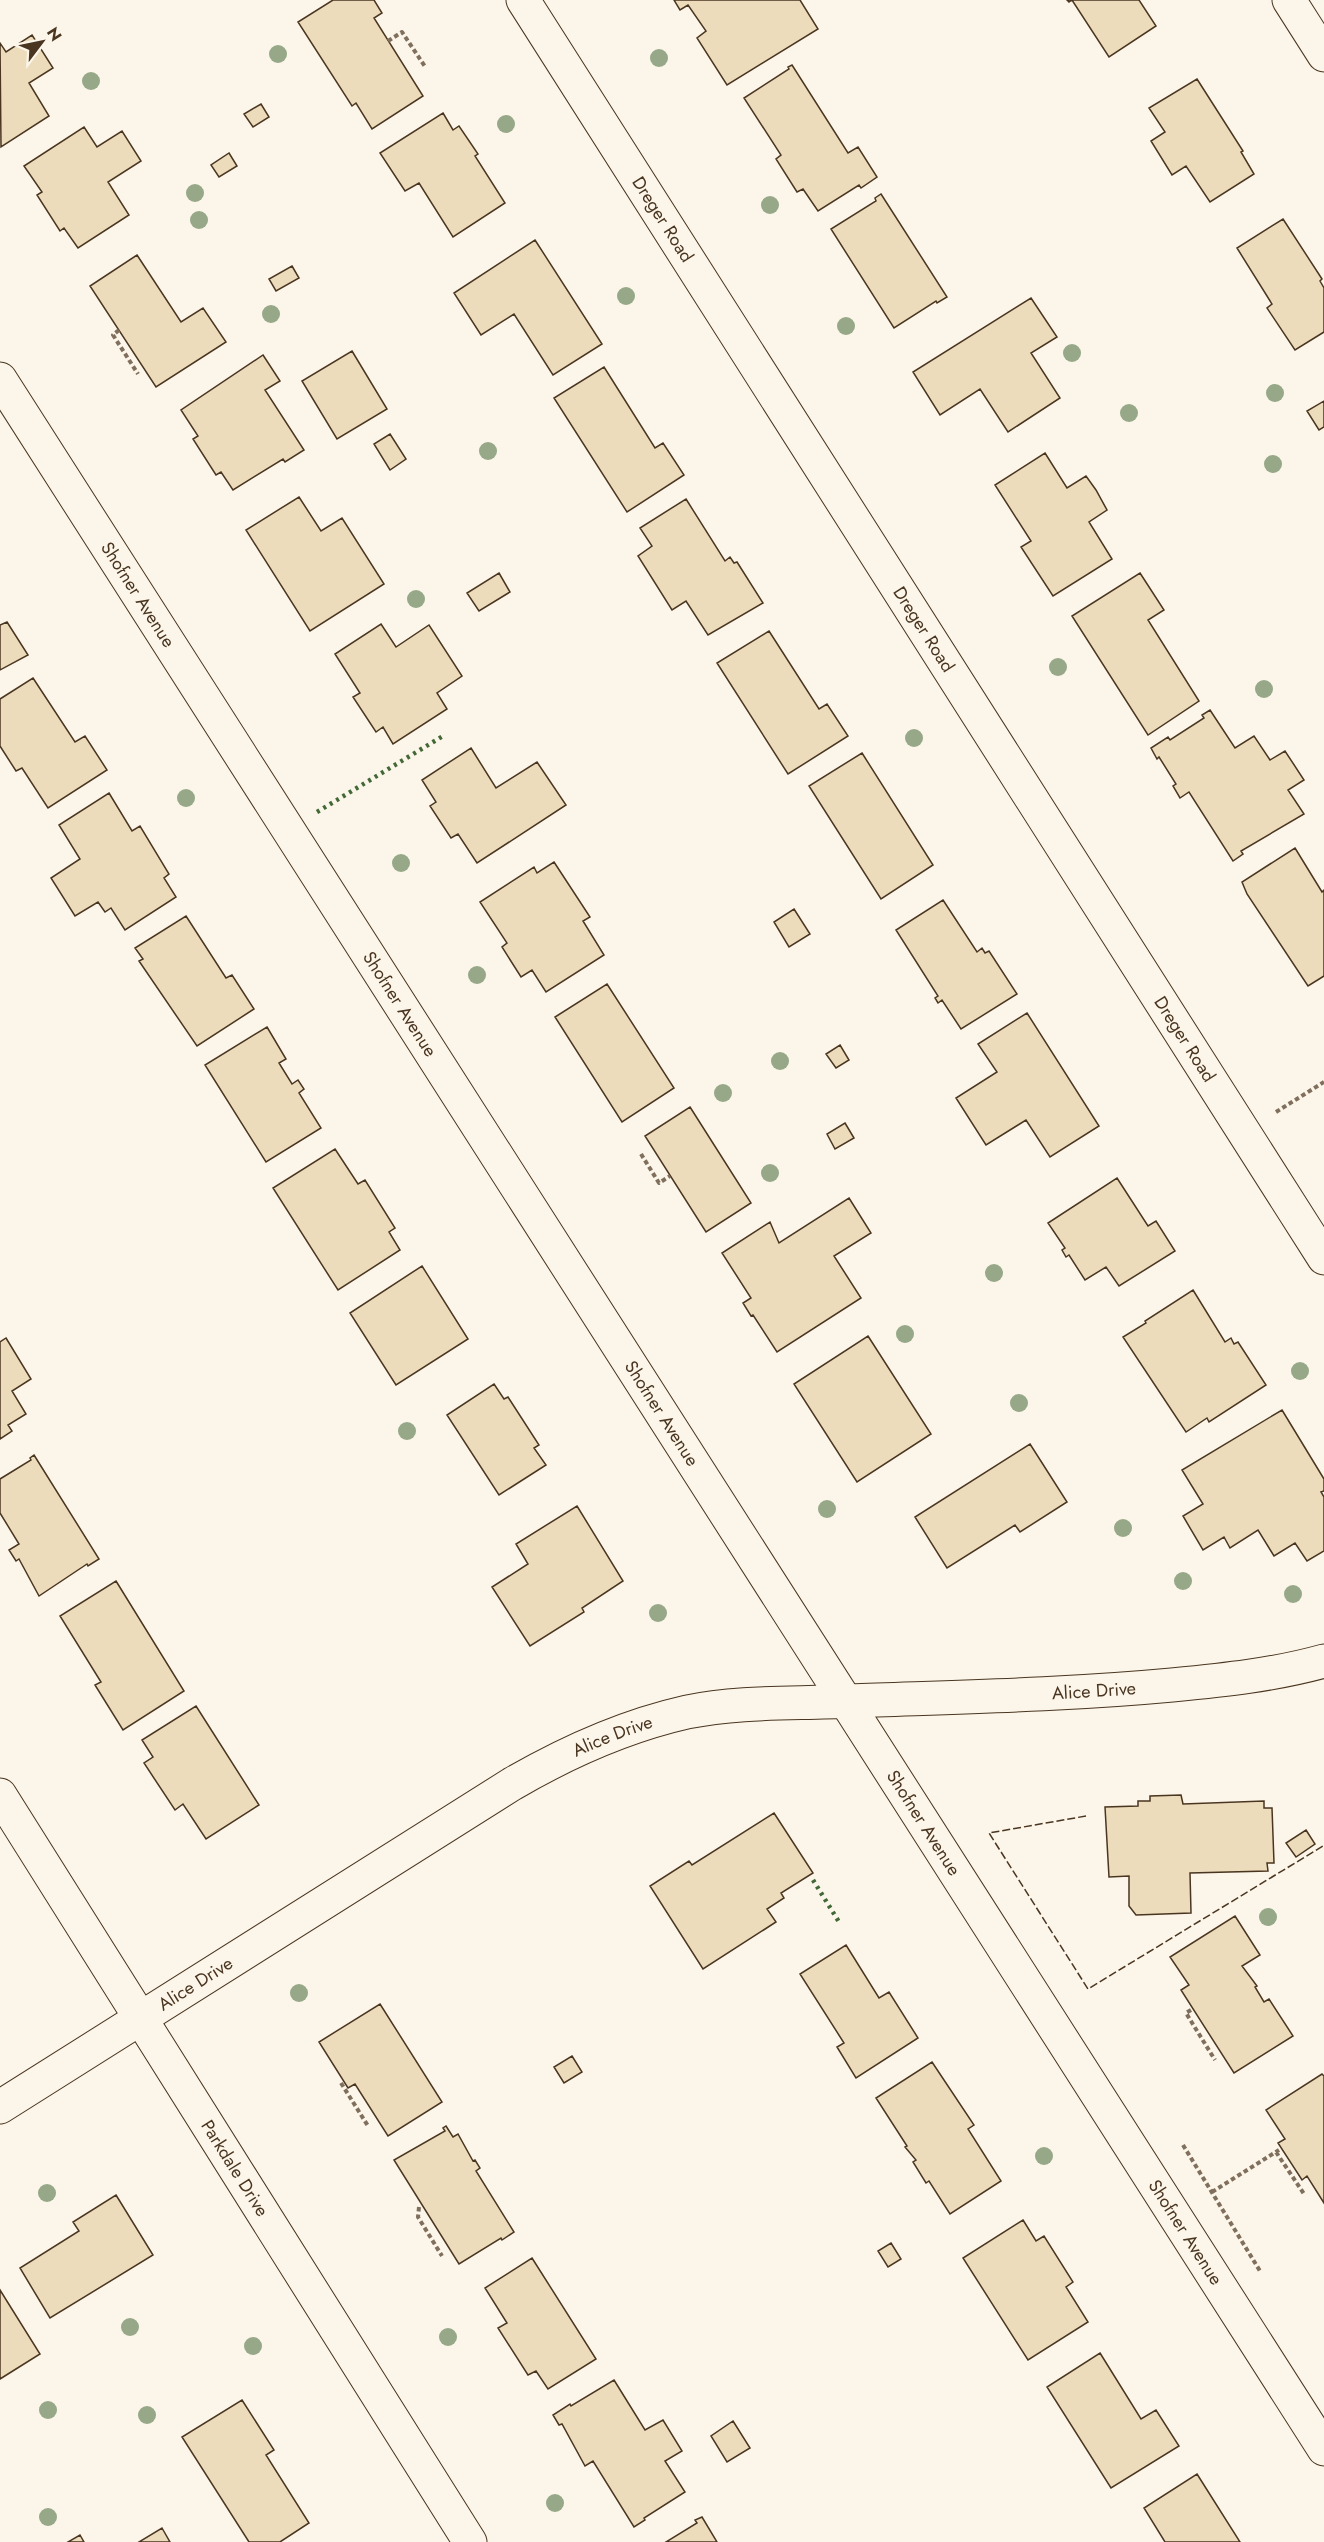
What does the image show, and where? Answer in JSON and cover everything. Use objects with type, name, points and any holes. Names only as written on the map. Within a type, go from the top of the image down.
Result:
[{"type":"street","name":"Dreger Road","points":[[524,0],[1324,1257]]},
{"type":"street","points":[[1289,0],[1324,55]]},
{"type":"street","name":"Shofner Avenue","points":[[0,379],[1324,2449]]},
{"type":"street","name":"Alice Drive","points":[[0,2107],[502,1790],[554,1760],[601,1739],[650,1722],[689,1712],[753,1704],[1119,1690],[1257,1675],[1324,1662]]},
{"type":"street","name":"Parkdale Drive","points":[[0,1795],[470,2542]]},
{"type":"path","points":[[388,41],[402,32],[426,68]]},
{"type":"path","points":[[119,330],[113,335],[138,374]]},
{"type":"path","points":[[1275,1114],[1324,1082]]},
{"type":"path","points":[[641,1154],[659,1183],[670,1176]]},
{"type":"path","points":[[1191,2010],[1186,2013],[1215,2060]]},
{"type":"path","points":[[341,2083],[368,2126]]},
{"type":"path","points":[[1183,2145],[1260,2271]]},
{"type":"path","points":[[1212,2193],[1278,2151],[1304,2194]]},
{"type":"path","points":[[419,2207],[418,2217],[442,2256]]},
{"type":"building","points":[[333,0],[374,0],[382,13],[374,18],[423,96],[372,129],[356,103],[352,106],[298,22]]},
{"type":"building","points":[[674,0],[800,0],[818,29],[727,85],[697,38],[706,31],[688,5],[680,10]]},
{"type":"building","points":[[1072,0],[1139,0],[1156,26],[1109,57]]},
{"type":"building","points":[[32,35],[53,68],[29,83],[49,116],[1,147],[0,43],[6,52]]},
{"type":"building","points":[[792,65],[848,153],[858,147],[877,177],[861,188],[859,185],[818,211],[803,189],[797,192],[776,159],[781,155],[744,98]]},
{"type":"building","points":[[1197,79],[1243,151],[1241,152],[1254,174],[1210,202],[1186,166],[1172,175],[1151,141],[1165,132],[1149,108]]},
{"type":"building","points":[[261,104],[269,117],[253,127],[244,114]]},
{"type":"building","points":[[443,113],[453,130],[459,126],[478,154],[475,156],[505,203],[453,237],[419,183],[405,191],[380,153]]},
{"type":"building","points":[[84,127],[97,147],[122,131],[141,161],[108,182],[129,215],[78,248],[64,228],[60,231],[37,195],[42,192],[24,166]]},
{"type":"building","points":[[229,153],[237,166],[219,177],[211,165]]},
{"type":"building","points":[[881,194],[947,297],[937,303],[936,301],[894,328],[831,229],[876,201],[875,198]]},
{"type":"building","points":[[1283,219],[1322,279],[1320,281],[1324,288],[1324,332],[1295,350],[1267,308],[1272,304],[1237,248]]},
{"type":"building","points":[[535,240],[602,344],[553,375],[514,314],[481,335],[454,293]]},
{"type":"building","points":[[137,255],[181,322],[203,308],[226,342],[156,387],[90,286]]},
{"type":"building","points":[[292,266],[299,278],[276,291],[269,279]]},
{"type":"building","points":[[1031,298],[1057,337],[1031,353],[1060,398],[1008,432],[980,389],[940,415],[913,372]]},
{"type":"building","points":[[352,351],[387,409],[337,439],[302,381]]},
{"type":"building","points":[[263,355],[280,381],[265,390],[304,450],[285,462],[283,459],[233,490],[221,472],[216,475],[193,439],[198,436],[181,410]]},
{"type":"building","points":[[604,367],[655,448],[663,443],[684,475],[627,512],[554,398]]},
{"type":"building","points":[[1324,401],[1324,427],[1319,430],[1307,411]]},
{"type":"building","points":[[390,434],[406,459],[390,470],[374,444]]},
{"type":"building","points":[[1045,453],[1067,488],[1086,476],[1096,490],[1107,510],[1089,522],[1112,559],[1053,596],[1021,547],[1031,541],[995,485]]},
{"type":"building","points":[[299,497],[321,531],[342,518],[384,584],[310,631],[246,530]]},
{"type":"building","points":[[686,499],[725,561],[730,557],[734,563],[737,562],[763,603],[708,635],[686,601],[672,610],[638,556],[652,546],[640,528]]},
{"type":"building","points":[[499,573],[510,592],[479,611],[467,593]]},
{"type":"building","points":[[1140,573],[1164,610],[1148,620],[1199,701],[1148,735],[1072,616]]},
{"type":"building","points":[[7,622],[28,655],[0,670],[0,625]]},
{"type":"building","points":[[381,624],[396,647],[429,625],[462,676],[437,693],[447,709],[393,744],[383,727],[376,732],[353,697],[360,693],[335,654]]},
{"type":"building","points":[[769,631],[819,709],[827,704],[848,736],[788,774],[717,663]]},
{"type":"building","points":[[33,678],[75,742],[85,736],[107,770],[48,808],[22,768],[16,771],[0,746],[0,699]]},
{"type":"building","points":[[1210,710],[1235,748],[1254,736],[1270,760],[1285,751],[1304,780],[1288,790],[1304,814],[1241,851],[1243,854],[1233,861],[1189,792],[1180,798],[1173,786],[1176,784],[1151,748],[1168,737],[1170,740],[1204,718],[1202,715]]},
{"type":"building","points":[[471,748],[496,788],[537,762],[566,805],[477,863],[458,834],[451,838],[430,806],[436,802],[422,780]]},
{"type":"building","points":[[862,753],[933,865],[881,899],[809,786]]},
{"type":"building","points":[[109,793],[132,831],[140,826],[169,874],[164,878],[176,897],[125,930],[111,908],[105,912],[98,902],[75,916],[51,878],[80,859],[59,825]]},
{"type":"building","points":[[1295,848],[1322,892],[1324,890],[1324,976],[1308,986],[1247,894],[1242,882]]},
{"type":"building","points":[[554,862],[590,917],[583,921],[604,955],[546,992],[532,970],[521,977],[502,947],[507,943],[480,902],[534,867],[537,873]]},
{"type":"building","points":[[943,900],[977,952],[982,948],[985,953],[989,951],[1017,994],[961,1029],[942,1000],[938,1003],[935,998],[938,996],[896,930]]},
{"type":"building","points":[[794,909],[810,934],[789,947],[774,922]]},
{"type":"building","points":[[186,916],[226,978],[232,975],[254,1009],[197,1046],[139,961],[143,959],[135,948]]},
{"type":"building","points":[[607,984],[674,1088],[622,1122],[555,1017]]},
{"type":"building","points":[[1027,1013],[1099,1126],[1050,1157],[1026,1120],[986,1145],[956,1098],[997,1072],[978,1044]]},
{"type":"building","points":[[267,1027],[286,1059],[279,1063],[292,1084],[298,1080],[304,1089],[299,1093],[321,1128],[266,1162],[205,1065]]},
{"type":"building","points":[[840,1045],[849,1060],[836,1068],[826,1054]]},
{"type":"building","points":[[690,1107],[751,1203],[706,1232],[645,1136]]},
{"type":"building","points":[[845,1123],[854,1138],[835,1149],[827,1134]]},
{"type":"building","points":[[335,1149],[358,1184],[365,1180],[395,1228],[389,1232],[400,1250],[338,1290],[273,1188]]},
{"type":"building","points":[[1117,1178],[1148,1226],[1156,1221],[1175,1251],[1119,1286],[1106,1267],[1085,1280],[1069,1255],[1066,1257],[1062,1250],[1065,1248],[1048,1223]]},
{"type":"building","points":[[849,1198],[871,1233],[834,1256],[861,1298],[777,1352],[743,1303],[751,1298],[722,1253],[770,1222],[779,1243]]},
{"type":"building","points":[[422,1266],[468,1339],[396,1385],[350,1313]]},
{"type":"building","points":[[1193,1290],[1225,1342],[1231,1338],[1234,1344],[1238,1342],[1266,1385],[1209,1422],[1207,1418],[1186,1432],[1123,1337]]},
{"type":"building","points":[[868,1336],[931,1434],[857,1482],[794,1384]]},
{"type":"building","points":[[6,1338],[31,1379],[12,1391],[26,1414],[8,1425],[12,1431],[0,1439],[0,1342]]},
{"type":"building","points":[[494,1384],[504,1399],[508,1397],[539,1445],[534,1448],[546,1465],[499,1495],[447,1415]]},
{"type":"building","points":[[1282,1410],[1324,1479],[1324,1491],[1321,1492],[1324,1497],[1324,1551],[1307,1561],[1295,1543],[1274,1556],[1258,1530],[1230,1548],[1224,1537],[1203,1550],[1183,1516],[1203,1504],[1182,1470]]},
{"type":"building","points":[[1030,1444],[1067,1502],[1020,1532],[1015,1525],[947,1568],[915,1517]]},
{"type":"building","points":[[34,1455],[99,1559],[88,1566],[87,1564],[39,1596],[19,1559],[16,1561],[9,1550],[19,1544],[0,1513],[0,1479],[31,1460],[30,1458]]},
{"type":"building","points":[[577,1506],[623,1581],[582,1608],[584,1612],[530,1646],[492,1587],[528,1564],[516,1544]]},
{"type":"building","points":[[116,1581],[184,1691],[123,1730],[95,1685],[101,1682],[60,1616]]},
{"type":"building","points":[[196,1706],[259,1805],[206,1839],[183,1804],[175,1810],[144,1763],[153,1757],[142,1740]]},
{"type":"building","points":[[1181,1795],[1183,1804],[1264,1801],[1264,1808],[1272,1808],[1274,1863],[1267,1863],[1268,1871],[1190,1873],[1191,1913],[1136,1915],[1129,1906],[1129,1876],[1109,1877],[1105,1807],[1138,1806],[1138,1801],[1150,1801],[1150,1796]]},
{"type":"building","points":[[774,1813],[813,1873],[781,1893],[784,1898],[767,1909],[776,1922],[703,1969],[650,1886],[689,1861],[692,1865]]},
{"type":"building","points":[[1306,1830],[1315,1844],[1296,1857],[1286,1843]]},
{"type":"building","points":[[1235,1916],[1260,1955],[1242,1966],[1257,1986],[1255,1987],[1264,2002],[1269,1999],[1293,2036],[1234,2073],[1181,1990],[1189,1985],[1170,1957]]},
{"type":"building","points":[[846,1945],[879,1998],[889,1992],[918,2038],[856,2078],[837,2047],[844,2043],[800,1974]]},
{"type":"building","points":[[380,2004],[442,2102],[388,2136],[355,2084],[348,2088],[319,2042]]},
{"type":"building","points":[[572,2056],[582,2072],[564,2083],[554,2067]]},
{"type":"building","points":[[932,2062],[974,2125],[968,2129],[1001,2181],[950,2214],[929,2181],[926,2183],[913,2162],[916,2160],[905,2147],[907,2146],[876,2098]]},
{"type":"building","points":[[1322,2074],[1324,2076],[1324,2203],[1307,2176],[1302,2180],[1278,2143],[1285,2139],[1266,2110]]},
{"type":"building","points":[[446,2126],[453,2137],[458,2134],[473,2161],[475,2160],[480,2168],[476,2171],[514,2232],[459,2264],[394,2160],[445,2131],[443,2128]]},
{"type":"building","points":[[116,2195],[153,2255],[50,2318],[20,2268],[79,2231],[73,2222]]},
{"type":"building","points":[[1023,2220],[1036,2241],[1044,2236],[1073,2282],[1066,2287],[1088,2322],[1028,2360],[963,2258]]},
{"type":"building","points":[[891,2243],[901,2259],[888,2267],[878,2251]]},
{"type":"building","points":[[532,2258],[596,2359],[548,2389],[536,2371],[528,2375],[498,2328],[507,2323],[485,2288]]},
{"type":"building","points":[[0,2290],[40,2354],[0,2379]]},
{"type":"building","points":[[1100,2353],[1141,2419],[1156,2410],[1179,2446],[1111,2488],[1047,2387]]},
{"type":"building","points":[[614,2380],[645,2430],[663,2420],[682,2451],[665,2461],[685,2492],[634,2527],[593,2461],[585,2466],[562,2424],[559,2425],[553,2415]]},
{"type":"building","points":[[242,2400],[274,2450],[266,2455],[309,2523],[280,2542],[249,2542],[182,2437]]},
{"type":"building","points":[[733,2421],[750,2448],[727,2462],[711,2436]]},
{"type":"building","points":[[1197,2474],[1240,2542],[1165,2542],[1144,2508]]},
{"type":"building","points":[[702,2517],[717,2542],[666,2542],[697,2523],[695,2520]]},
{"type":"building","points":[[162,2528],[170,2542],[139,2542]]},
{"type":"building","points":[[80,2535],[84,2542],[68,2542]]},
{"type":"hedge","points":[[317,812],[443,736]]},
{"type":"hedge","points":[[813,1880],[839,1922]]},
{"type":"fence","points":[[1086,1816],[989,1833],[1088,1989],[1323,1846]]}]
